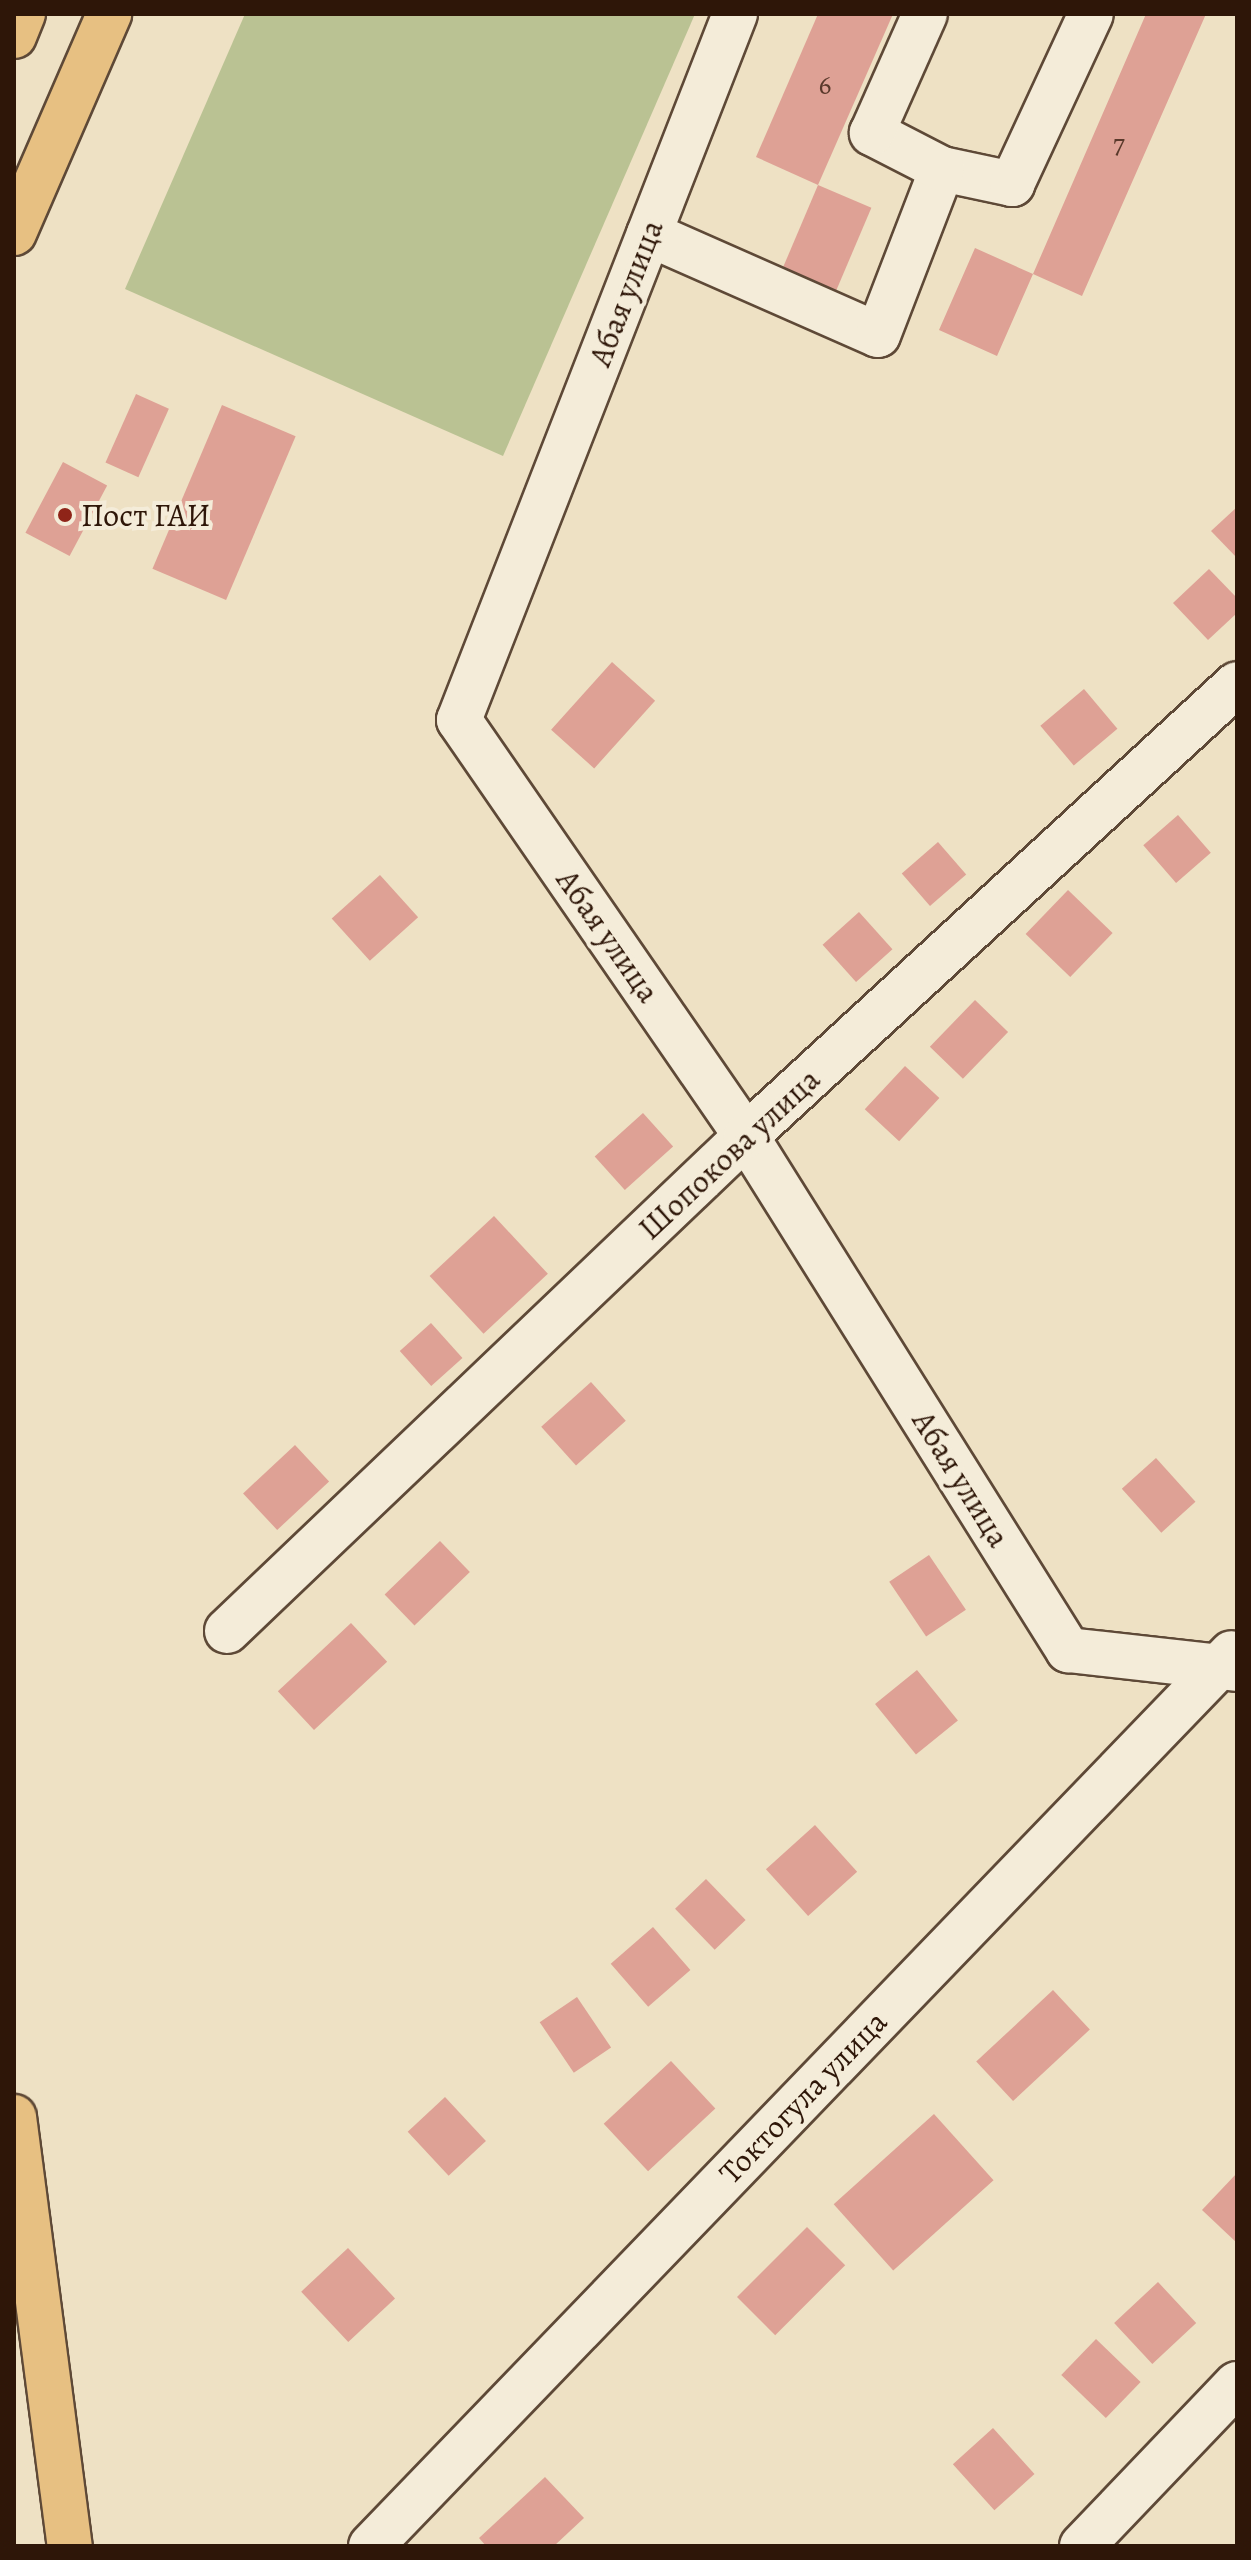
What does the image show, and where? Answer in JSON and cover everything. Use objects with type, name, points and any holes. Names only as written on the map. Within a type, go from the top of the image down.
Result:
[{"type":"main road","points":[[14,36],[23,14]]},
{"type":"main road","points":[[14,233],[109,14]]},
{"type":"main road","points":[[14,2117],[70,2546]]},
{"type":"street","name":"Абая улица","points":[[735,14],[459,720],[746,1136],[1068,1650],[1231,1662]]},
{"type":"street","points":[[925,14],[872,133],[942,169],[1012,184],[1091,14]]},
{"type":"street","points":[[649,234],[878,335],[942,169]]},
{"type":"street","name":"Шопокова улица","points":[[227,1631],[746,1136],[1237,684]]},
{"type":"street","name":"Токтогула улица","points":[[371,2546],[1231,1662]]},
{"type":"street","points":[[1082,2546],[1237,2384]]},
{"type":"green space","points":[[245,14],[695,14],[503,456],[125,289]]},
{"type":"building","points":[[818,14],[893,14],[818,185],[756,157]]},
{"type":"building","points":[[1146,14],[1206,14],[1082,296],[1033,274]]},
{"type":"building","points":[[818,185],[871,208],[836,291],[783,268]]},
{"type":"building","points":[[975,248],[1033,274],[997,356],[939,330]]},
{"type":"building","points":[[136,394],[169,409],[138,477],[105,463]]},
{"type":"building","points":[[222,405],[296,436],[226,600],[152,569]]},
{"type":"building","points":[[63,462],[107,485],[70,556],[25,533]]},
{"type":"building","points":[[1237,507],[1237,558],[1211,531]]},
{"type":"building","points":[[1209,569],[1237,598],[1237,613],[1208,640],[1173,603]]},
{"type":"building","points":[[612,662],[655,701],[594,768],[551,730]]},
{"type":"building","points":[[1084,689],[1117,729],[1074,765],[1040,726]]},
{"type":"building","points":[[1178,815],[1211,853],[1176,883],[1143,845]]},
{"type":"building","points":[[938,842],[966,874],[930,906],[902,873]]},
{"type":"building","points":[[380,875],[418,917],[370,961],[332,918]]},
{"type":"building","points":[[1068,890],[1113,933],[1070,977],[1026,934]]},
{"type":"building","points":[[859,912],[892,949],[856,982],[823,945]]},
{"type":"building","points":[[975,1000],[1008,1032],[963,1079],[930,1047]]},
{"type":"building","points":[[905,1066],[939,1098],[899,1141],[865,1109]]},
{"type":"building","points":[[643,1113],[673,1146],[625,1190],[595,1156]]},
{"type":"building","points":[[494,1216],[548,1274],[484,1334],[430,1276]]},
{"type":"building","points":[[431,1323],[462,1358],[431,1386],[400,1351]]},
{"type":"building","points":[[591,1382],[626,1421],[576,1465],[541,1427]]},
{"type":"building","points":[[295,1445],[329,1482],[277,1530],[243,1493]]},
{"type":"building","points":[[1156,1458],[1195,1502],[1161,1533],[1122,1489]]},
{"type":"building","points":[[440,1541],[470,1572],[414,1625],[385,1594]]},
{"type":"building","points":[[929,1555],[966,1610],[926,1637],[889,1582]]},
{"type":"building","points":[[351,1623],[387,1662],[314,1730],[278,1691]]},
{"type":"building","points":[[917,1670],[958,1721],[916,1754],[875,1704]]},
{"type":"building","points":[[815,1825],[857,1872],[808,1916],[766,1869]]},
{"type":"building","points":[[706,1879],[746,1920],[715,1950],[675,1909]]},
{"type":"building","points":[[653,1927],[690,1970],[648,2007],[611,1964]]},
{"type":"building","points":[[1053,1990],[1090,2029],[1013,2101],[976,2062]]},
{"type":"building","points":[[577,1997],[611,2048],[574,2073],[540,2022]]},
{"type":"building","points":[[671,2061],[715,2109],[648,2171],[604,2124]]},
{"type":"building","points":[[445,2097],[486,2141],[449,2176],[408,2132]]},
{"type":"building","points":[[934,2114],[994,2180],[893,2270],[834,2204]]},
{"type":"building","points":[[1237,2173],[1237,2243],[1202,2210]]},
{"type":"building","points":[[807,2227],[845,2265],[775,2335],[737,2297]]},
{"type":"building","points":[[348,2248],[395,2298],[348,2342],[301,2292]]},
{"type":"building","points":[[1158,2282],[1196,2323],[1152,2364],[1114,2323]]},
{"type":"building","points":[[1096,2339],[1141,2382],[1106,2418],[1061,2375]]},
{"type":"building","points":[[993,2428],[1034,2474],[994,2510],[953,2464]]},
{"type":"building","points":[[545,2477],[584,2518],[554,2546],[486,2546],[479,2538]]},
{"type":"place","name":"Пост ГАИ","points":[[65,515]]}]
